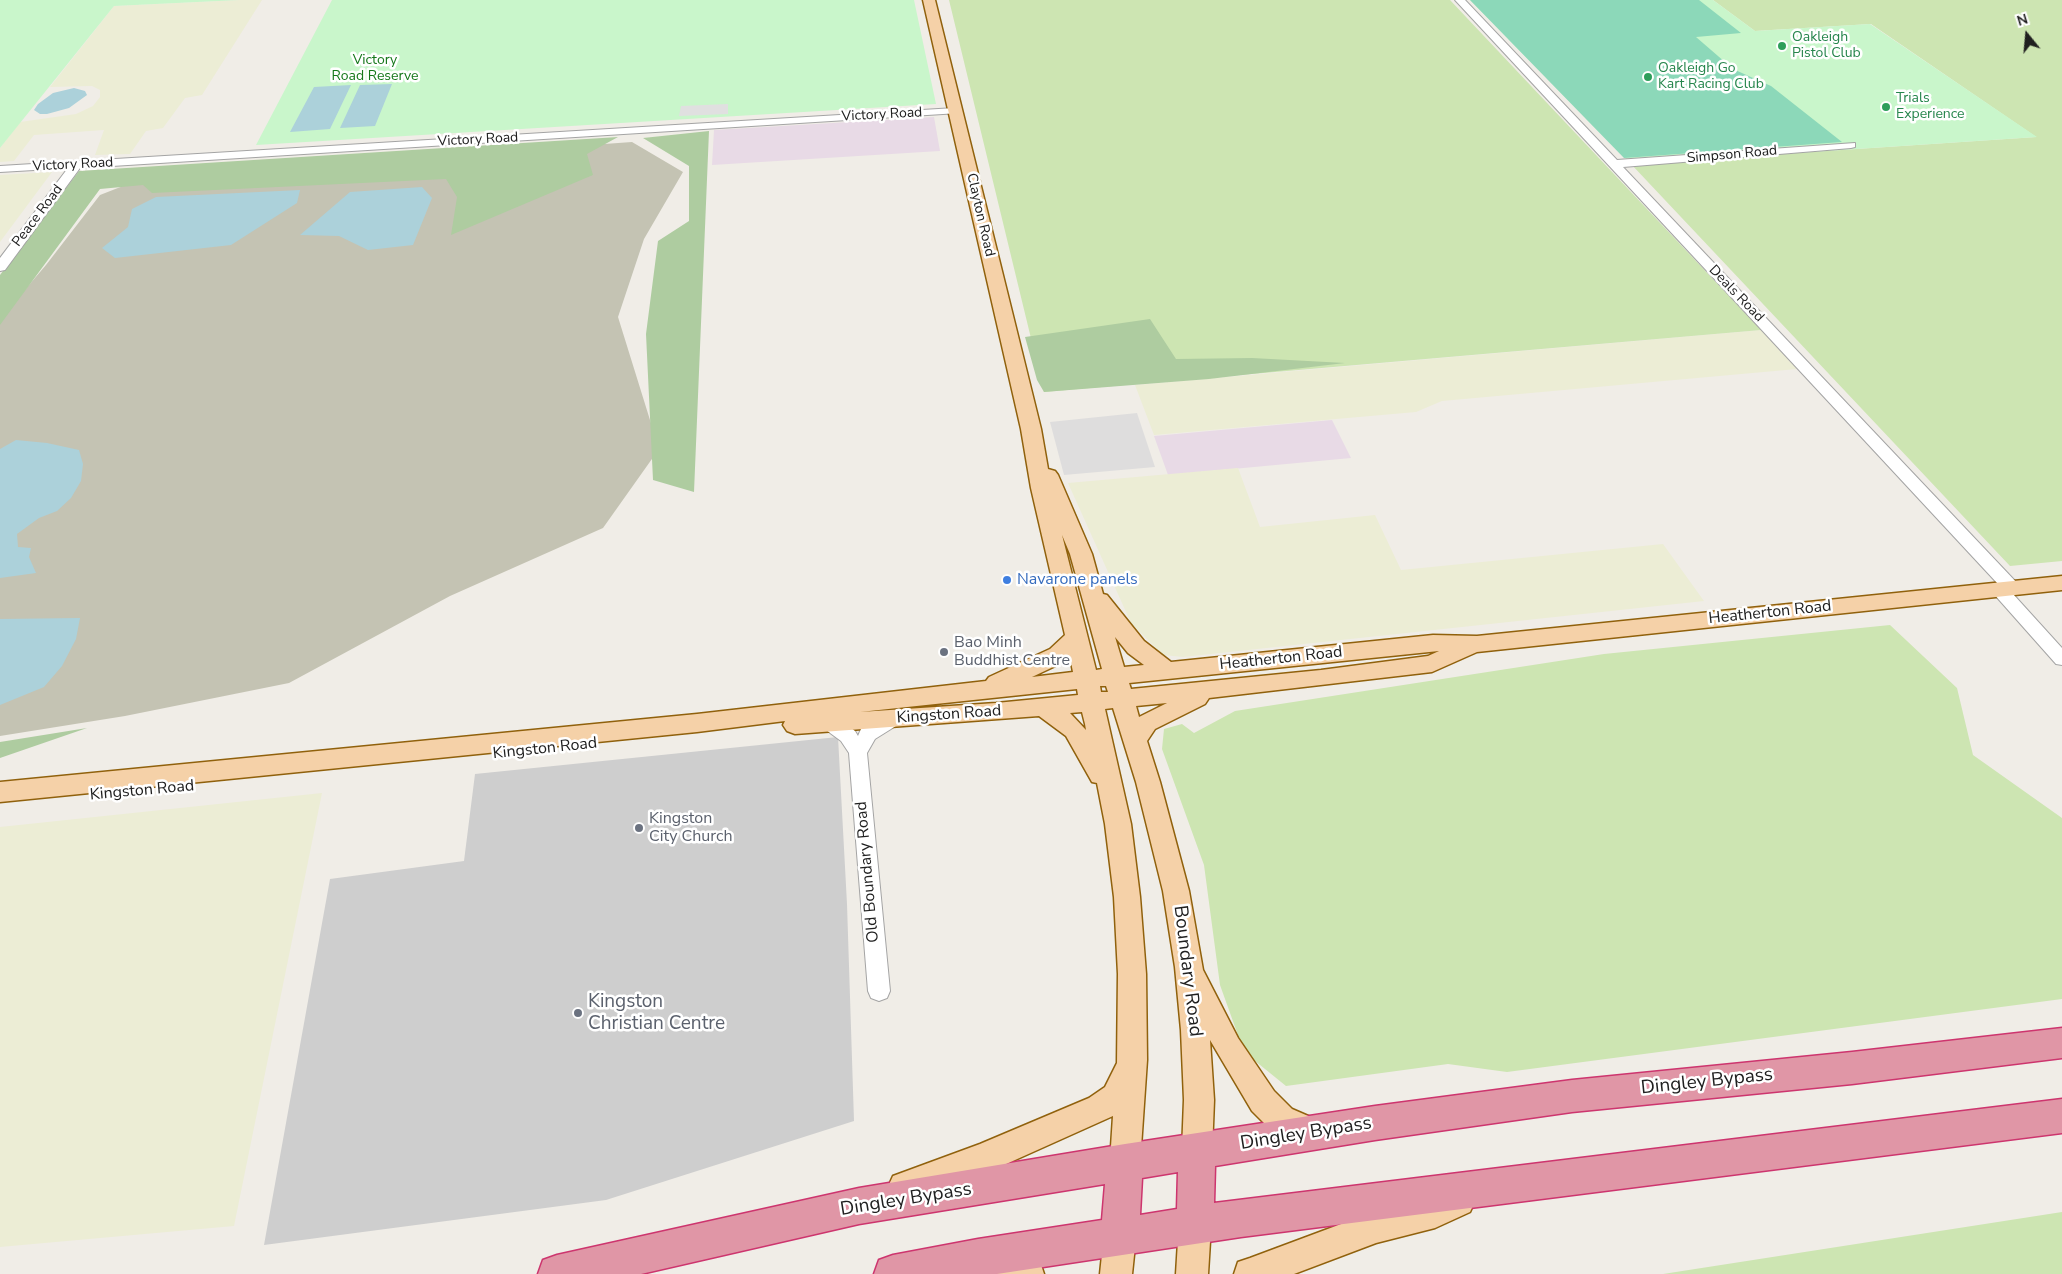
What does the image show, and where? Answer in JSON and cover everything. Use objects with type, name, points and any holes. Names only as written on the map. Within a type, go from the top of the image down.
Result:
[{"type":"highway","name":"Dingley Bypass","points":[[557,1274],[859,1206],[1441,1113],[1572,1096],[1862,1067],[2062,1043]]},
{"type":"highway","points":[[893,1274],[978,1258],[1195,1225],[2062,1116]]},
{"type":"highway","name":"Boundary Road","points":[[1195,1225],[1197,1151]]},
{"type":"highway","points":[[1120,1236],[1125,1162]]},
{"type":"main road","name":"Clayton Road","points":[[929,0],[1031,429],[1041,488],[1089,691]]},
{"type":"main road","name":"Clayton Road","points":[[1031,429],[1069,521],[1090,583],[1116,676]]},
{"type":"main road","points":[[1062,579],[1090,583],[1136,647],[1168,672]]},
{"type":"main road","name":"Heatherton Road","points":[[1089,691],[1116,676],[1433,643],[1477,644],[2062,583]]},
{"type":"main road","points":[[965,693],[1002,681],[1049,660],[1060,653],[1075,638]]},
{"type":"main road","name":"Heatherton Road","points":[[1089,691],[1122,699],[1321,678],[1432,664],[1477,644]]},
{"type":"main road","name":"Boundary Road","points":[[1116,676],[1134,743],[1148,782],[1178,898],[1189,967],[1199,1091],[1197,1151]]},
{"type":"main road","points":[[1134,743],[1141,728],[1163,713],[1205,695],[1244,685]]},
{"type":"main road","points":[[1089,691],[1112,796],[1126,887],[1130,935],[1132,1060],[1125,1162]]},
{"type":"main road","name":"Kingston Road","points":[[0,792],[678,725],[965,693],[1089,691]]},
{"type":"main road","name":"Kingston Road","points":[[0,804],[218,784],[642,738],[829,722],[1042,707],[1089,691]]},
{"type":"main road","points":[[1042,707],[1063,719],[1074,730],[1112,796]]},
{"type":"main road","points":[[1189,967],[1228,1047],[1263,1101],[1281,1119],[1314,1133]]},
{"type":"main road","points":[[859,1206],[938,1173],[984,1158],[1100,1108],[1116,1097],[1132,1060]]},
{"type":"main road","points":[[1250,1274],[1376,1227],[1434,1212],[1492,1187]]},
{"type":"main road","name":"Boundary Road","points":[[1192,1274],[1195,1225]]},
{"type":"main road","points":[[1116,1274],[1120,1236]]},
{"type":"main road","points":[[978,1258],[1005,1261],[1028,1274]]},
{"type":"street","name":"Deals Road","points":[[1460,0],[2006,589],[2062,658]]},
{"type":"street","name":"Victory Road","points":[[0,169],[955,111]]},
{"type":"street","name":"Simpson Road","points":[[1614,164],[1851,146]]},
{"type":"street","name":"Peace Road","points":[[0,267],[76,165]]},
{"type":"street","points":[[858,753],[868,734],[892,719]]},
{"type":"street","points":[[829,722],[848,736],[858,753]]},
{"type":"street","name":"Old Boundary Road","points":[[858,753],[879,991]]},
{"type":"shaded area","points":[[728,104],[728,114],[679,116],[681,106]]},
{"type":"shaded area","points":[[934,117],[940,151],[712,165],[714,130]]},
{"type":"shaded area","points":[[632,142],[683,172],[644,239],[618,317],[659,449],[603,528],[450,596],[289,683],[125,716],[0,736],[0,319],[46,265],[100,195],[146,177]]},
{"type":"shaded area","points":[[1137,413],[1155,467],[1064,475],[1050,422]]},
{"type":"shaded area","points":[[1332,420],[1351,458],[1168,475],[1154,436]]},
{"type":"shaded area","name":"Kingston Christian Centre","points":[[838,737],[847,904],[854,1121],[606,1200],[264,1245],[330,879],[464,861],[475,774]]},
{"type":"green space","points":[[0,0],[239,0],[114,6],[0,148]]},
{"type":"green space","points":[[262,0],[202,95],[185,98],[163,128],[146,131],[130,154],[95,155],[104,130],[34,135],[14,161],[0,162],[0,148],[20,122],[76,114],[93,106],[100,97],[100,90],[92,86],[50,87],[114,6]]},
{"type":"green space","name":"Victory Road Reserve","points":[[332,0],[914,0],[936,104],[256,145]]},
{"type":"green space","points":[[949,0],[1450,0],[1761,330],[1044,392]]},
{"type":"green space","points":[[1470,0],[1713,0],[1755,31],[1870,24],[2037,137],[1631,164]]},
{"type":"green space","name":"Oakleigh Go Kart Racing Club","points":[[1470,0],[1699,0],[1741,33],[1696,37],[1733,69],[1771,86],[1842,142],[1624,158]]},
{"type":"green space","points":[[1713,0],[2062,0],[2062,561],[2010,566],[1631,164],[2036,137],[1871,24],[1755,31]]},
{"type":"green space","points":[[709,131],[694,492],[653,480],[646,334],[658,241],[689,221],[689,166],[643,138]]},
{"type":"green space","points":[[618,137],[587,154],[593,175],[451,235],[457,197],[446,179],[152,193],[143,185],[100,189],[0,325],[0,275],[79,171]]},
{"type":"green space","points":[[52,172],[0,242],[0,175]]},
{"type":"green space","points":[[1150,319],[1176,359],[1252,358],[1345,363],[1209,379],[1044,392],[1037,380],[1025,337]]},
{"type":"green space","points":[[1761,330],[1797,369],[1442,401],[1416,412],[1154,435],[1135,385]]},
{"type":"green space","points":[[1238,468],[1260,527],[1375,515],[1401,570],[1663,544],[1704,601],[1183,657],[1163,655],[1131,623],[1068,483]]},
{"type":"green space","points":[[1890,625],[1957,688],[1973,755],[2062,818],[2062,999],[1507,1072],[1448,1064],[1286,1086],[1244,1052],[1220,985],[1204,865],[1162,749],[1164,729],[1182,724],[1194,733],[1235,711],[1604,654]]},
{"type":"green space","points":[[87,728],[0,758],[0,742]]},
{"type":"green space","points":[[322,793],[234,1226],[0,1247],[0,827]]},
{"type":"green space","points":[[2062,1212],[2062,1274],[1663,1274]]},
{"type":"water","points":[[392,84],[375,126],[340,128],[360,85]]},
{"type":"water","points":[[351,85],[330,129],[290,132],[314,87]]},
{"type":"water","points":[[74,88],[85,91],[87,95],[69,108],[47,114],[40,114],[34,110],[38,104],[53,93]]},
{"type":"water","points":[[422,187],[432,198],[413,245],[368,250],[339,236],[300,235],[350,192]]},
{"type":"water","points":[[300,190],[297,203],[231,245],[115,258],[102,248],[128,227],[132,209],[156,197]]},
{"type":"water","points":[[16,440],[47,443],[79,450],[83,464],[81,481],[71,498],[57,511],[39,518],[17,534],[18,547],[31,548],[29,557],[36,573],[0,578],[0,449]]},
{"type":"water","points":[[80,618],[76,639],[62,666],[44,687],[0,705],[0,619]]},
{"type":"place","name":"Oakleigh Pistol Club","points":[[1782,46]]},
{"type":"place","name":"Oakleigh Go Kart Racing Club","points":[[1648,77]]},
{"type":"place","name":"Trials Experience","points":[[1886,107]]},
{"type":"place","name":"Navarone panels","points":[[1007,580]]},
{"type":"place","name":"Bao Minh Buddhist Centre","points":[[944,652]]},
{"type":"place","name":"Kingston City Church","points":[[639,828]]},
{"type":"place","name":"Kingston Christian Centre","points":[[578,1013]]}]
